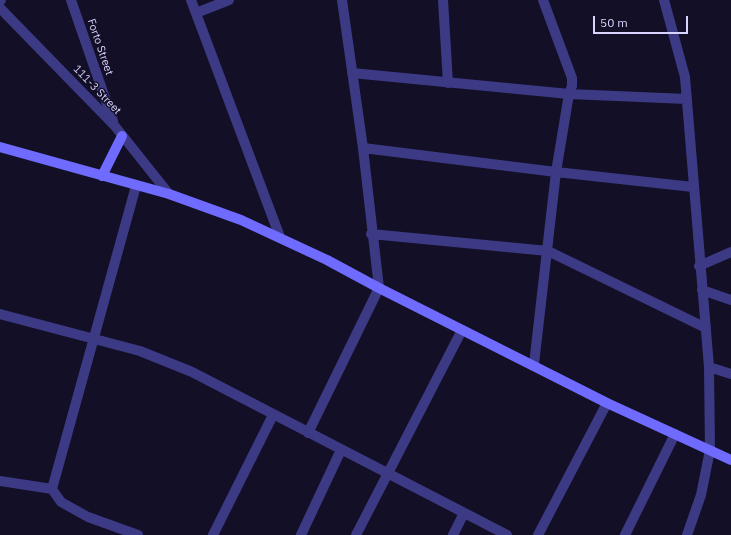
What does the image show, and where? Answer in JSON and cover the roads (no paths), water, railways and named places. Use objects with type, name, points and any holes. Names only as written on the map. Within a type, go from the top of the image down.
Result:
[{"type":"main road","points":[[102,176],[122,136]]},
{"type":"main road","points":[[0,147],[169,194],[241,220],[280,238],[462,330],[534,364],[607,402],[731,460]]},
{"type":"street","name":"Forto Street","points":[[71,0],[114,125]]},
{"type":"street","points":[[191,0],[280,238]]},
{"type":"street","points":[[196,13],[229,0]]},
{"type":"street","points":[[308,433],[379,288],[371,234],[363,148],[342,0]]},
{"type":"street","points":[[443,0],[448,83]]},
{"type":"street","points":[[534,364],[556,172],[569,94],[572,86],[572,78],[543,0]]},
{"type":"street","points":[[664,0],[685,77],[699,266],[710,367],[710,450],[701,495],[687,535]]},
{"type":"street","name":"111-3 Street","points":[[0,8],[114,125],[169,194]]},
{"type":"street","points":[[352,73],[569,94],[687,100]]},
{"type":"street","points":[[363,148],[693,187]]},
{"type":"street","points":[[52,489],[136,186]]},
{"type":"street","points":[[371,234],[548,251],[706,328]]},
{"type":"street","points":[[699,266],[731,252]]},
{"type":"street","points":[[702,290],[731,300]]},
{"type":"street","points":[[1,316],[95,338],[140,351],[192,372],[507,535]]},
{"type":"street","points":[[356,535],[462,330]]},
{"type":"street","points":[[710,367],[731,374]]},
{"type":"street","points":[[538,535],[607,402]]},
{"type":"street","points":[[213,535],[273,415]]},
{"type":"street","points":[[625,535],[675,434]]},
{"type":"street","points":[[301,535],[341,450]]},
{"type":"street","points":[[0,481],[52,489],[61,502],[88,517],[138,535]]},
{"type":"street","points":[[453,535],[464,514]]}]
